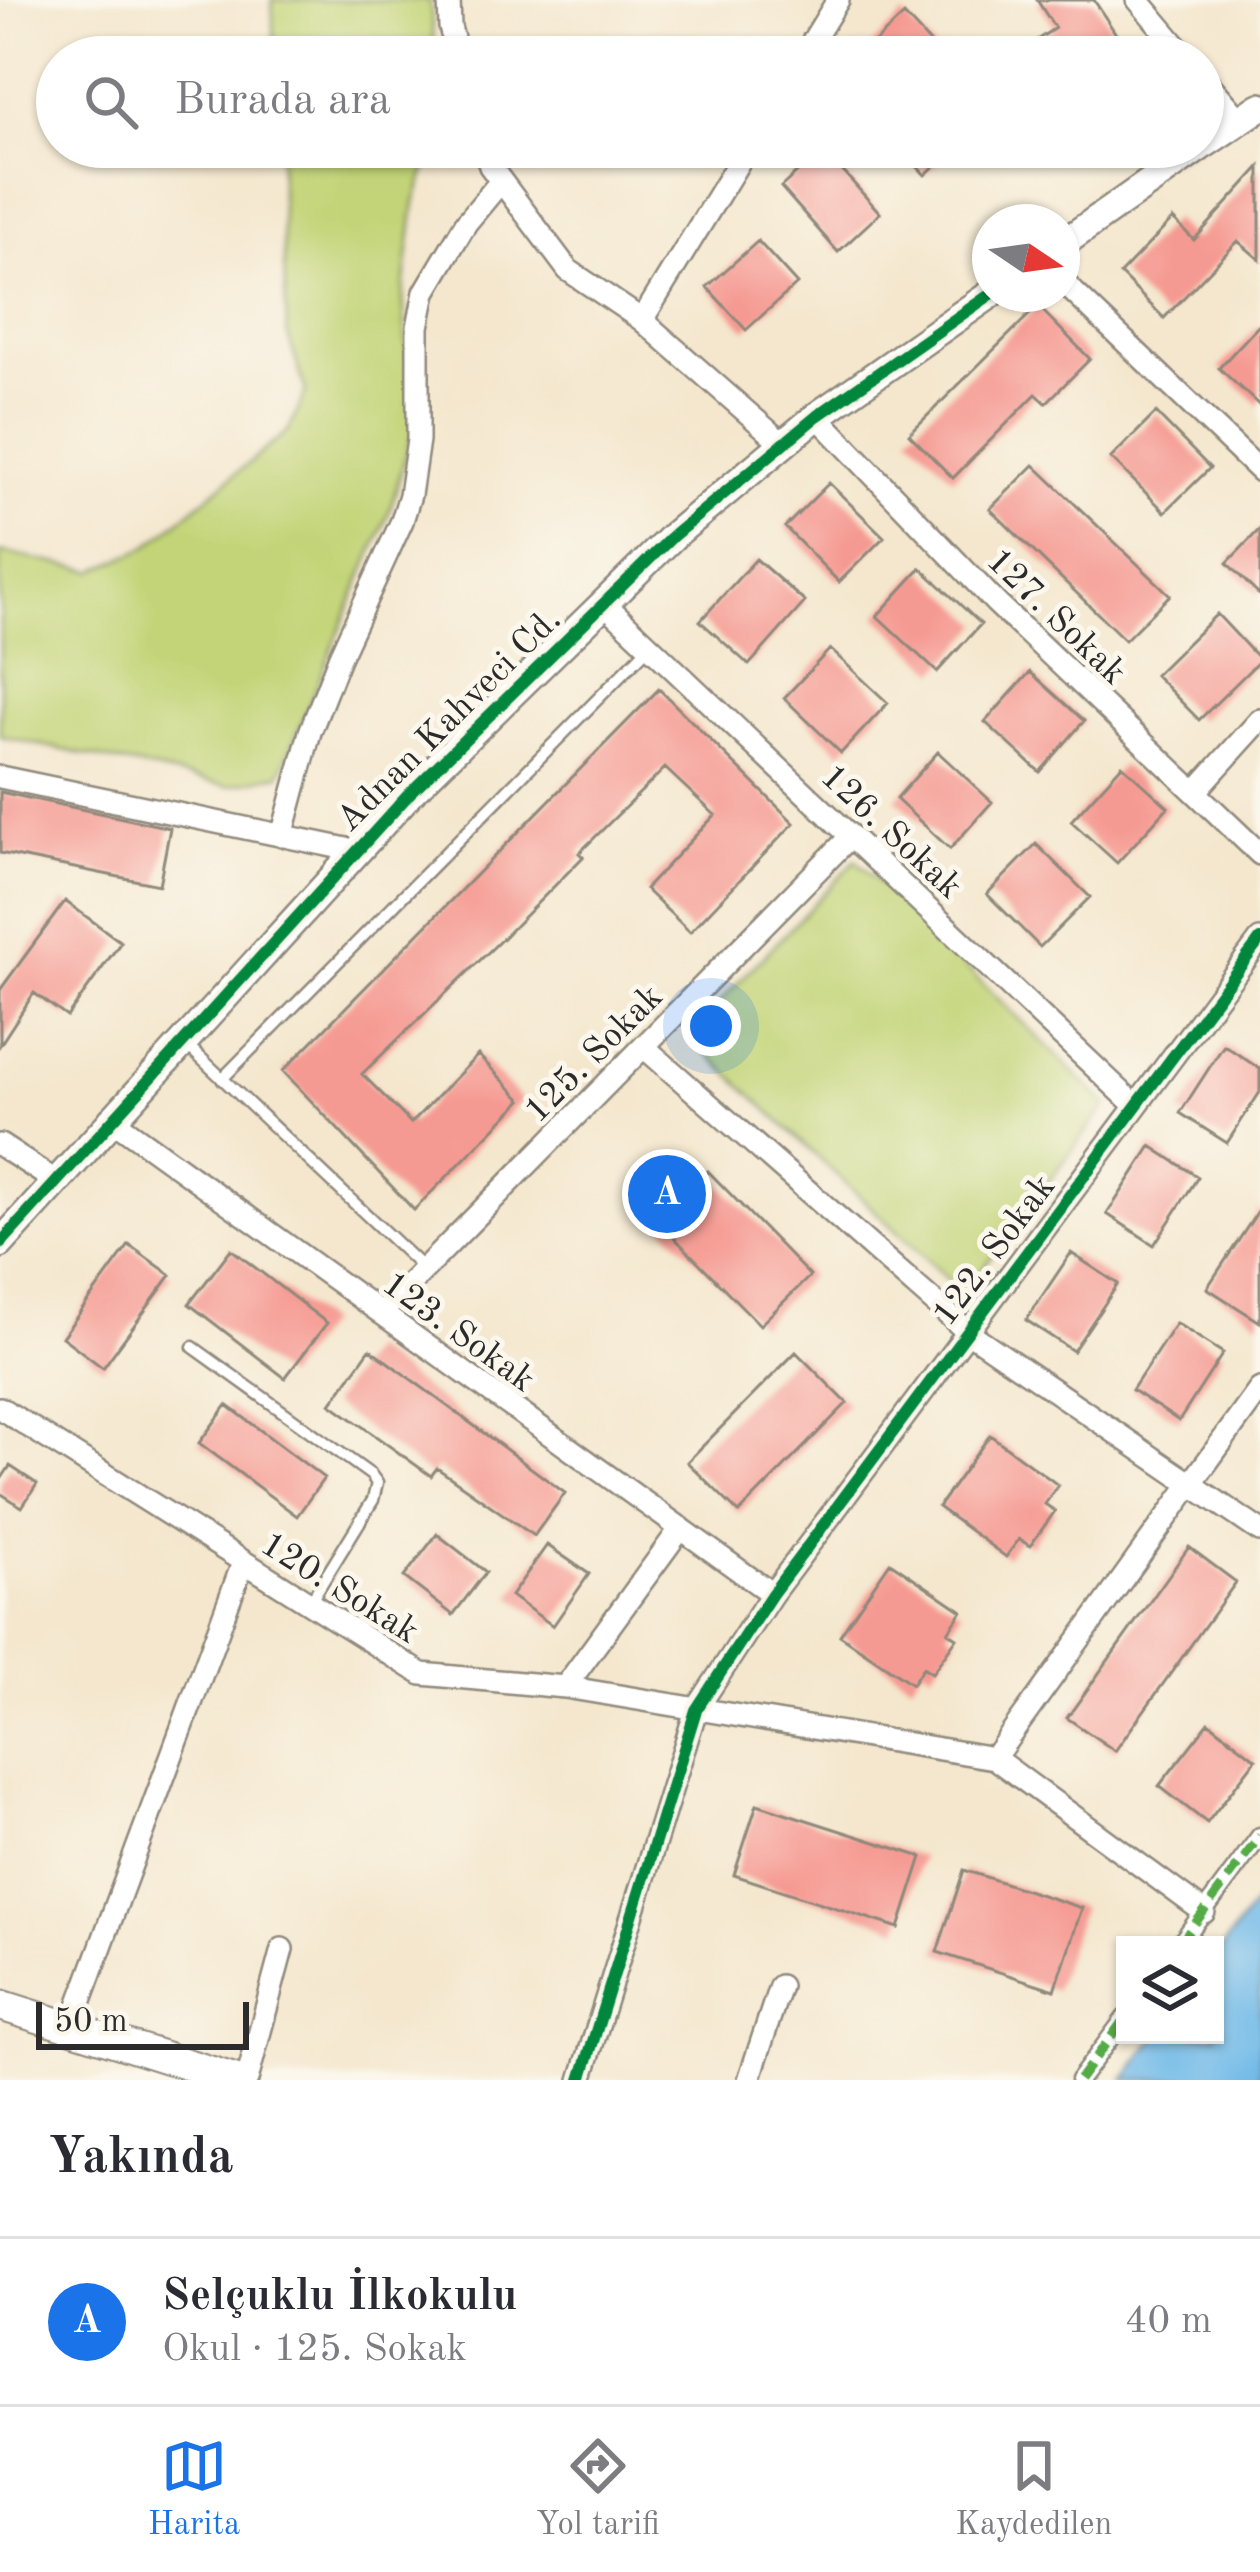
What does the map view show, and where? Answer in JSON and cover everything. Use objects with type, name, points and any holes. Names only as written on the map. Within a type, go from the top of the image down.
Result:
[{"type":"main road","points":[[0,2005],[236,2080]]},
{"type":"street","points":[[448,0],[452,36]]},
{"type":"street","points":[[816,36],[838,0]]},
{"type":"street","points":[[1138,0],[1168,36]]},
{"type":"street","points":[[1224,91],[1254,112],[1224,132]]},
{"type":"street","points":[[491,168],[568,270],[642,320],[783,444]]},
{"type":"street","points":[[642,320],[735,168]]},
{"type":"street","points":[[1080,231],[1171,168]]},
{"type":"street","points":[[282,836],[310,732],[410,495],[418,440],[418,327],[425,292],[466,223],[501,181]]},
{"type":"street","points":[[1080,298],[1260,471]]},
{"type":"street","name":"Adnan Kahveci Cd.","points":[[0,1244],[411,792],[673,536],[817,416],[972,307]]},
{"type":"street","name":"127. Sokak","points":[[817,416],[996,603],[1260,854]]},
{"type":"street","name":"126. Sokak","points":[[604,603],[1136,1106]]},
{"type":"street","points":[[1195,792],[1260,720]]},
{"type":"street","points":[[0,777],[356,851]]},
{"type":"street","name":"125. Sokak","points":[[381,1313],[851,836]]},
{"type":"street","name":"122. Sokak","points":[[581,2080],[696,1710],[772,1594],[1260,940]]},
{"type":"street","points":[[644,1047],[968,1332],[1260,1531]]},
{"type":"street","name":"123. Sokak","points":[[110,1118],[772,1594]]},
{"type":"street","points":[[0,1145],[55,1180]]},
{"type":"street","points":[[1204,1912],[994,1758],[1260,1389]]},
{"type":"street","name":"120. Sokak","points":[[0,1408],[422,1674],[565,1688],[994,1758]]},
{"type":"street","points":[[565,1688],[680,1528]]},
{"type":"street","points":[[71,2026],[243,1563]]},
{"type":"street","points":[[1186,1936],[1260,1836]]},
{"type":"street","points":[[247,2080],[282,1949]]},
{"type":"street","points":[[749,2080],[781,1986]]},
{"type":"street","points":[[1079,2080],[1116,2030]]},
{"type":"lane","points":[[222,1079],[650,646]]},
{"type":"lane","points":[[181,1040],[424,1269]]},
{"type":"lane","points":[[193,1347],[371,1474],[377,1484],[373,1500],[308,1605]]},
{"type":"green space","points":[[272,0],[430,0],[433,36],[274,36]]},
{"type":"green space","points":[[280,168],[427,168],[415,202],[403,297],[413,430],[390,510],[280,774],[228,786],[0,736],[0,552],[94,571],[147,547],[289,430],[306,392],[287,333]]},
{"type":"green space","points":[[856,860],[1107,1105],[963,1294],[688,1035]]},
{"type":"water","points":[[1260,1896],[1260,2080],[1124,2080],[1150,2044],[1224,2044],[1224,1945]]},
{"type":"building","points":[[1037,0],[1094,0],[1117,36],[1043,36],[1055,28]]},
{"type":"building","points":[[904,15],[924,36],[882,36]]},
{"type":"building","points":[[1260,167],[1260,260],[1238,241],[1164,318],[1120,274],[1173,219],[1194,240]]},
{"type":"building","points":[[802,168],[840,168],[880,213],[838,252],[781,187]]},
{"type":"building","points":[[758,241],[797,284],[746,330],[707,287]]},
{"type":"building","points":[[1032,312],[1044,312],[1090,359],[1046,403],[1036,394],[953,478],[909,434]]},
{"type":"building","points":[[1260,324],[1260,406],[1219,368]]},
{"type":"building","points":[[1156,413],[1210,468],[1165,512],[1111,458]]},
{"type":"building","points":[[1034,465],[1170,595],[1125,640],[990,509]]},
{"type":"building","points":[[829,483],[884,537],[839,582],[785,527]]},
{"type":"building","points":[[1260,529],[1260,596],[1227,563]]},
{"type":"building","points":[[756,559],[805,602],[749,665],[700,621]]},
{"type":"building","points":[[921,568],[981,624],[937,672],[877,616]]},
{"type":"building","points":[[1217,614],[1260,660],[1199,720],[1155,675]]},
{"type":"building","points":[[830,649],[888,703],[841,753],[784,698]]},
{"type":"building","points":[[1030,672],[1084,721],[1040,772],[985,722]]},
{"type":"building","points":[[659,689],[794,823],[690,932],[645,889],[715,815],[665,768],[579,853],[583,857],[362,1074],[411,1123],[478,1055],[522,1100],[414,1210],[283,1071]]},
{"type":"building","points":[[938,752],[992,802],[950,849],[896,799]]},
{"type":"building","points":[[1122,765],[1168,807],[1117,863],[1071,821]]},
{"type":"building","points":[[0,792],[170,828],[159,885],[0,853]]},
{"type":"building","points":[[1036,844],[1090,897],[1040,947],[987,894]]},
{"type":"building","points":[[65,901],[121,942],[67,1017],[34,993],[0,1045],[0,990]]},
{"type":"building","points":[[1224,1045],[1260,1069],[1260,1092],[1227,1143],[1180,1113]]},
{"type":"building","points":[[1151,1146],[1198,1177],[1154,1245],[1107,1214]]},
{"type":"building","points":[[708,1171],[810,1276],[760,1325],[658,1221]]},
{"type":"building","points":[[1260,1208],[1260,1322],[1207,1288]]},
{"type":"building","points":[[129,1245],[171,1275],[103,1368],[62,1337]]},
{"type":"building","points":[[231,1249],[327,1323],[285,1378],[189,1304]]},
{"type":"building","points":[[1071,1253],[1118,1284],[1073,1351],[1026,1320]]},
{"type":"building","points":[[1176,1323],[1223,1353],[1179,1421],[1132,1390]]},
{"type":"building","points":[[370,1349],[565,1493],[534,1536],[437,1468],[431,1476],[331,1404]]},
{"type":"building","points":[[796,1352],[847,1403],[739,1513],[687,1462]]},
{"type":"building","points":[[227,1405],[324,1478],[297,1516],[199,1443]]},
{"type":"building","points":[[990,1435],[1058,1485],[1045,1504],[1055,1511],[1030,1546],[1019,1539],[1006,1557],[938,1507]]},
{"type":"building","points":[[10,1466],[37,1484],[22,1507],[0,1493],[0,1481]]},
{"type":"building","points":[[437,1534],[486,1572],[453,1615],[404,1577]]},
{"type":"building","points":[[547,1545],[589,1574],[553,1626],[511,1596]]},
{"type":"building","points":[[1189,1547],[1236,1582],[1115,1751],[1067,1718]]},
{"type":"building","points":[[890,1562],[962,1611],[948,1632],[957,1638],[932,1673],[923,1667],[912,1684],[840,1635]]},
{"type":"building","points":[[1209,1722],[1256,1759],[1207,1823],[1159,1786]]},
{"type":"building","points":[[757,1804],[922,1857],[899,1928],[734,1875]]},
{"type":"building","points":[[964,1870],[1082,1908],[1055,1990],[937,1952]]},
{"type":"marked path","points":[[1186,1936],[1260,1836]]},
{"type":"marked path","points":[[1079,2080],[1116,2030]]},
{"type":"cycle path","points":[[0,1244],[411,792],[673,536],[817,416],[972,307]]},
{"type":"cycle path","points":[[581,2080],[696,1710],[772,1594],[1260,940]]},
{"type":"place","name":"Selçuklu İlkokulu","points":[[667,1194]]}]
